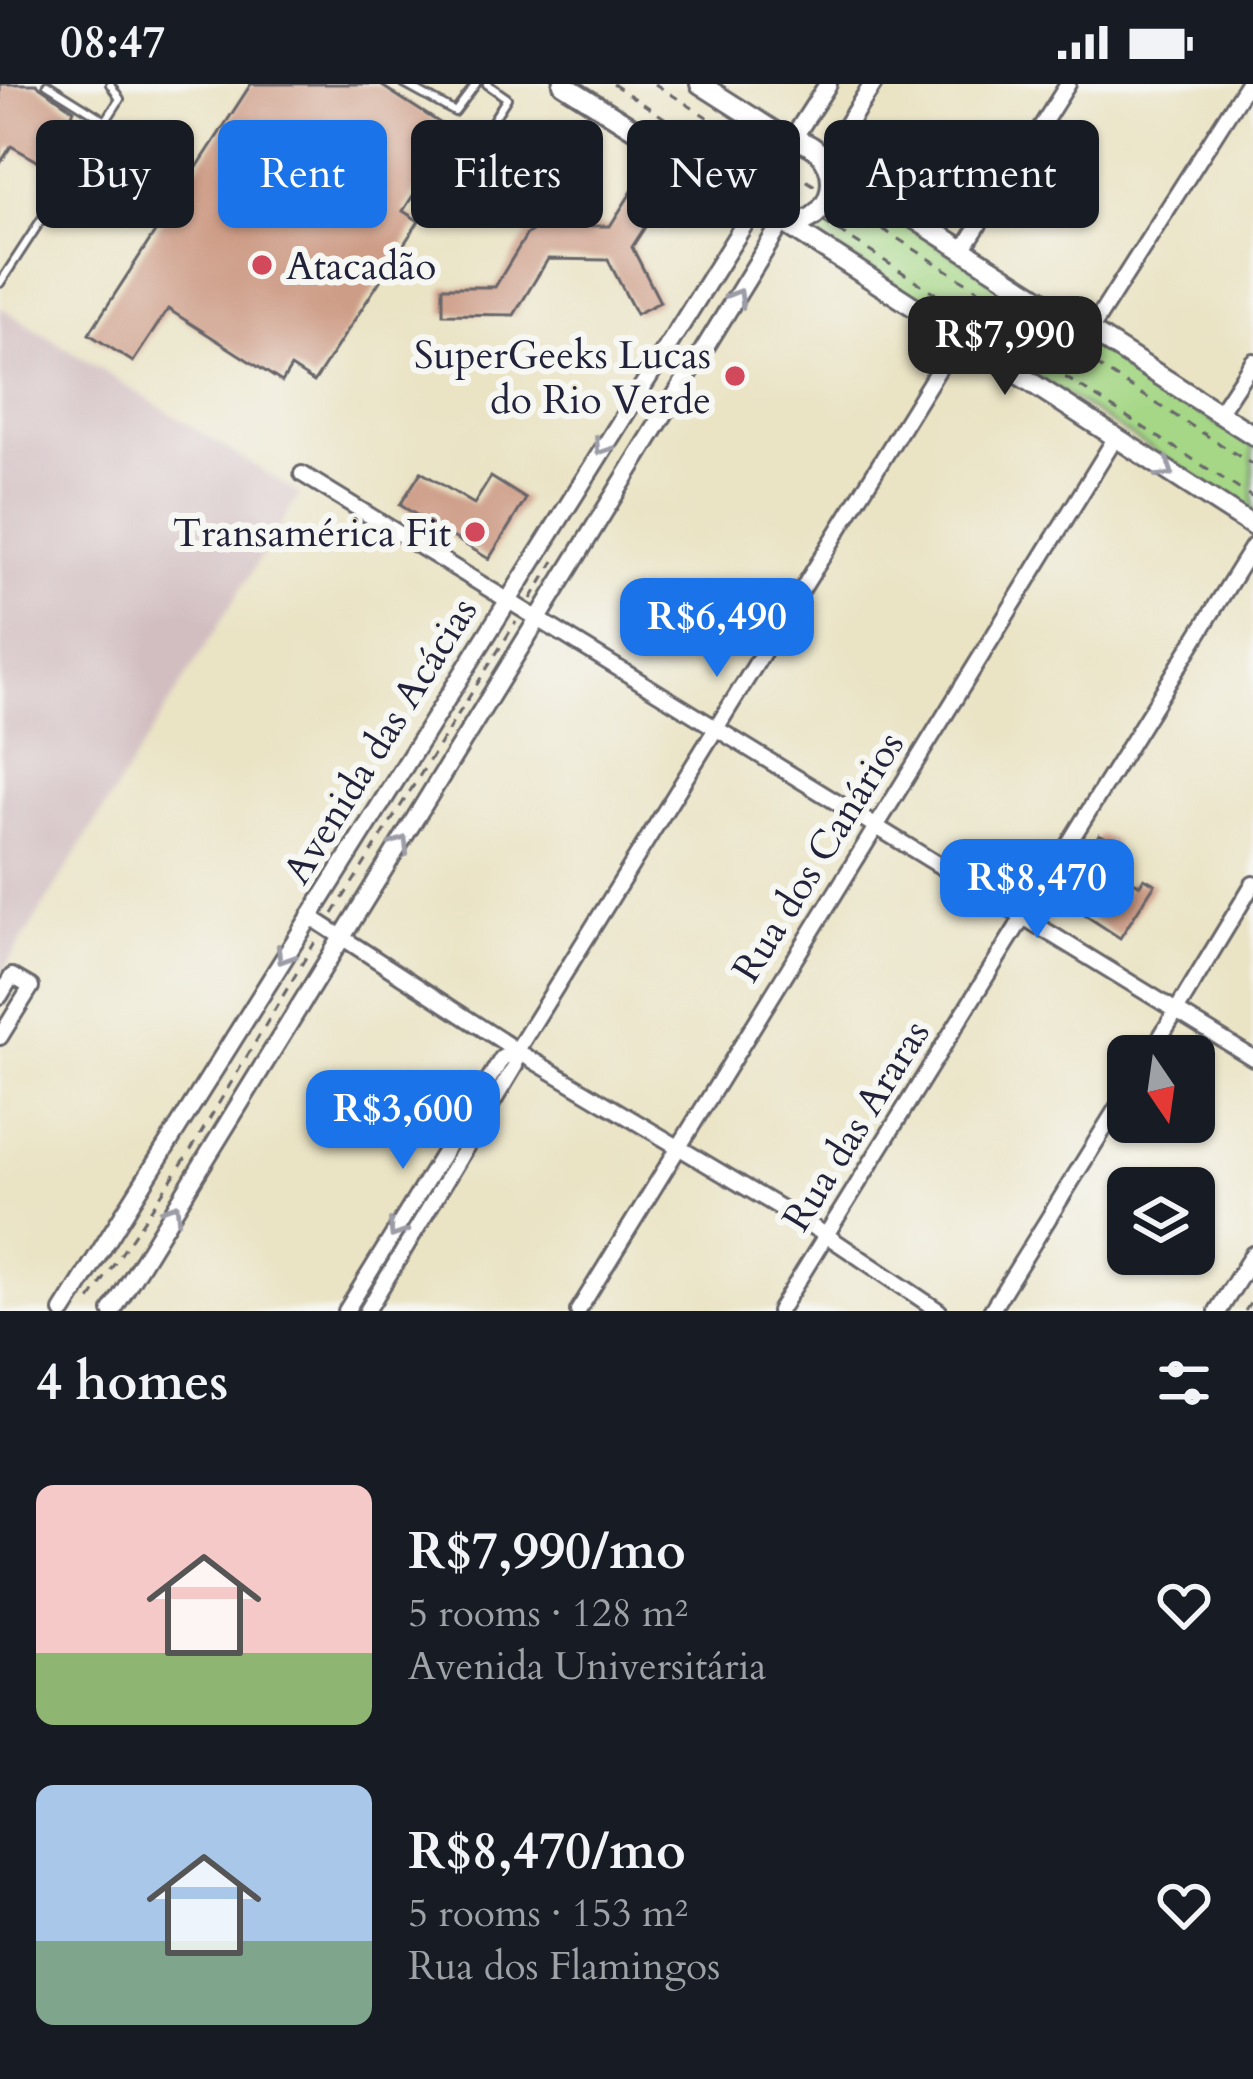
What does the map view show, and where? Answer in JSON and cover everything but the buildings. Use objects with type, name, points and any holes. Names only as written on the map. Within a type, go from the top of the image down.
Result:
[{"type":"main road","points":[[563,84],[627,125]]},
{"type":"main road","points":[[700,84],[758,120]]},
{"type":"main road","points":[[800,216],[815,216],[824,202]]},
{"type":"main road","points":[[789,228],[1253,526]]},
{"type":"main road","points":[[929,228],[1253,435]]},
{"type":"street","points":[[800,125],[828,84]]},
{"type":"street","points":[[851,120],[873,84]]},
{"type":"street","points":[[963,250],[1068,84]]},
{"type":"street","points":[[1090,331],[1247,84]]},
{"type":"street","name":"Avenida das Acácias","points":[[63,1311],[317,921],[506,597],[760,228]]},
{"type":"street","name":"Avenida das Acácias","points":[[112,1311],[542,617],[762,228]]},
{"type":"street","points":[[367,1311],[515,1066],[517,1050],[959,336]]},
{"type":"street","points":[[1219,413],[1253,362]]},
{"type":"street","name":"Rua dos Canários","points":[[578,1311],[1116,437]]},
{"type":"street","points":[[302,474],[542,617],[1021,920],[1178,1009],[1253,1058]]},
{"type":"street","name":"Rua das Araras","points":[[779,1311],[1253,546]]},
{"type":"street","points":[[1162,1035],[1253,884]]},
{"type":"street","points":[[317,921],[517,1050],[826,1235],[939,1311]]},
{"type":"street","points":[[0,996],[12,976],[32,987],[0,1037]]},
{"type":"street","points":[[346,1311],[502,1058],[517,1050]]},
{"type":"street","points":[[991,1311],[1107,1124]]},
{"type":"street","points":[[1218,1311],[1253,1255]]},
{"type":"lane","points":[[46,84],[104,120]]},
{"type":"lane","points":[[107,120],[120,99],[110,84]]},
{"type":"lane","points":[[404,84],[455,112],[476,84]]},
{"type":"lane","points":[[487,84],[507,98],[493,120]]},
{"type":"lane","points":[[0,283],[36,228]]},
{"type":"path","points":[[613,84],[668,120]]},
{"type":"path","points":[[655,84],[711,120]]},
{"type":"path","points":[[800,210],[1253,498]]},
{"type":"path","points":[[881,228],[1253,466]]},
{"type":"path","points":[[82,1311],[191,1150],[317,921],[561,550]]},
{"type":"path","points":[[1245,1311],[1253,1299]]},
{"type":"shaded area","points":[[0,307],[300,494],[0,976]]},
{"type":"green space","points":[[824,216],[824,228],[912,228],[1253,446],[1253,514],[809,231]]},
{"type":"place","name":"Atacadão","points":[[262,265]]},
{"type":"place","name":"SuperGeeks Lucas do Rio Verde","points":[[735,376]]},
{"type":"place","name":"Transamérica Fit","points":[[475,532]]}]
